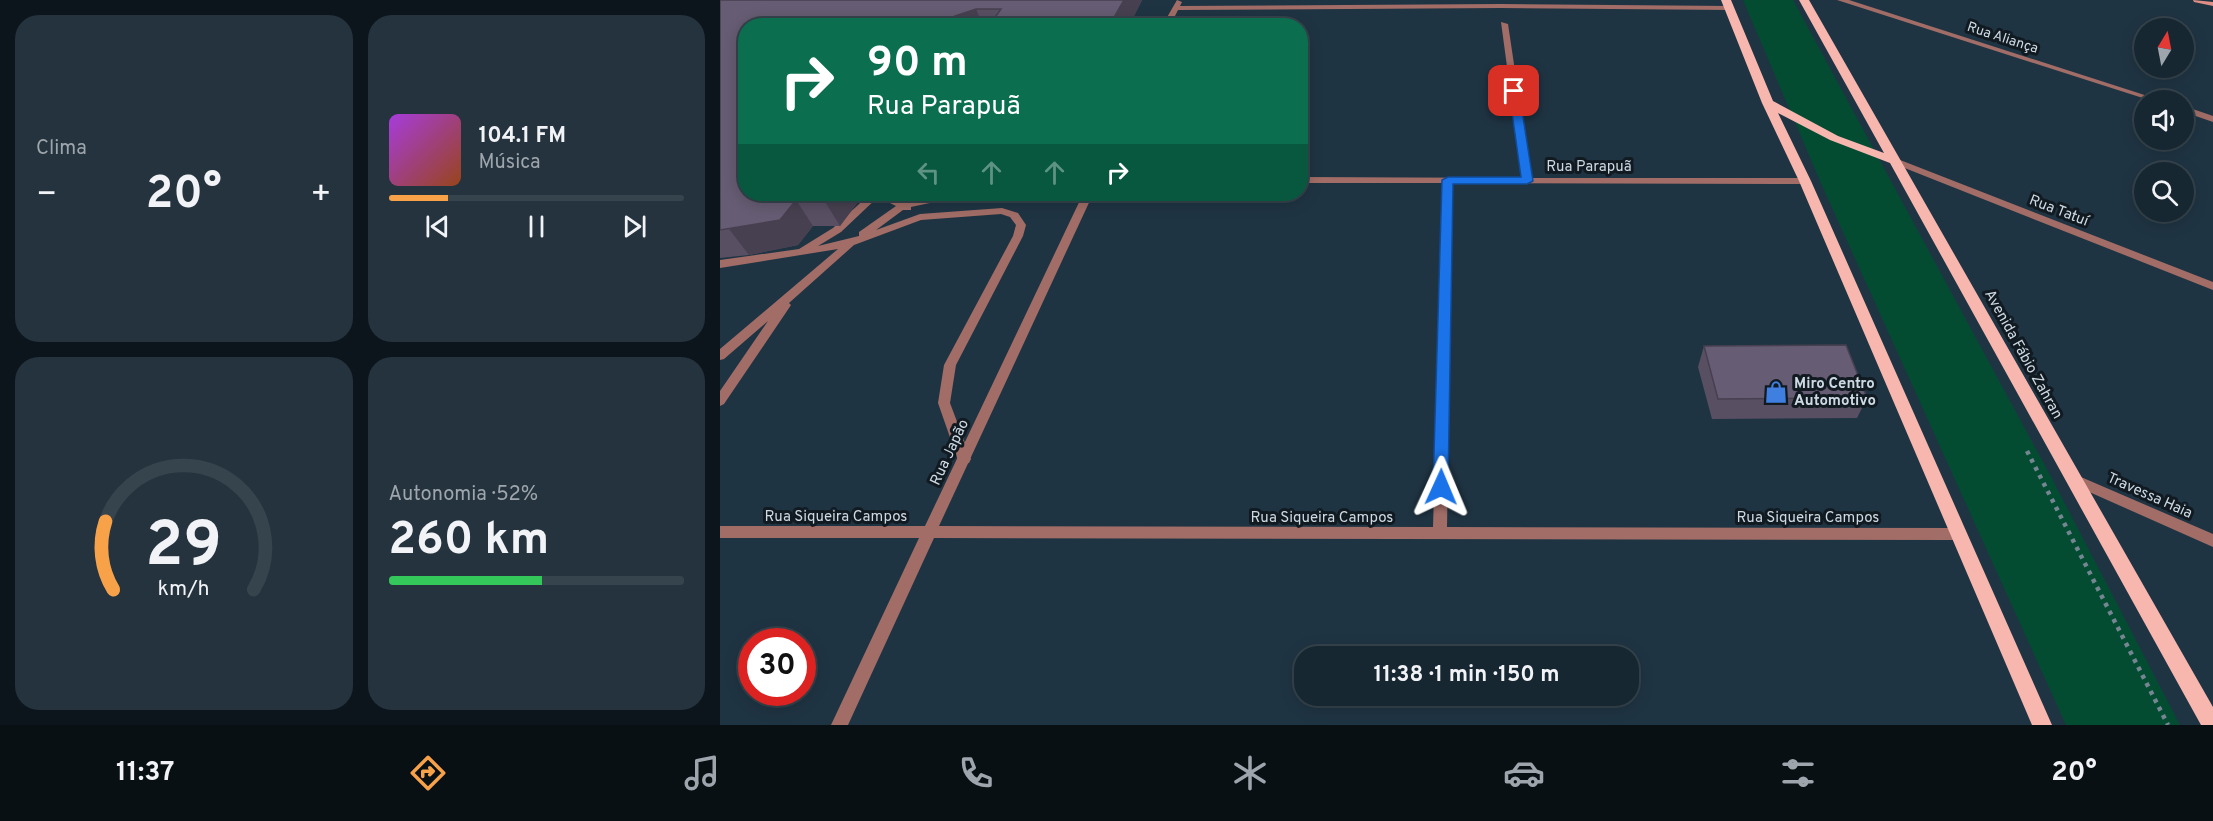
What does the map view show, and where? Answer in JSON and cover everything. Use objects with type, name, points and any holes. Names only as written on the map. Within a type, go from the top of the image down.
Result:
[{"type":"main road","name":"Avenida Fábio Zahran","points":[[1804,0],[2212,725]]},
{"type":"main road","points":[[2197,0],[2213,4]]},
{"type":"main road","points":[[1728,4],[1768,104],[1805,181],[2042,725]]},
{"type":"main road","points":[[1768,104],[1834,138],[1895,161]]},
{"type":"street","name":"Rua Aliança","points":[[1841,0],[2134,93]]},
{"type":"street","points":[[1170,18],[1177,4],[1728,4]]},
{"type":"street","points":[[1504,24],[1527,181]]},
{"type":"street","points":[[2194,112],[2213,119]]},
{"type":"street","name":"Rua Tatuí","points":[[1895,161],[2213,286]]},
{"type":"street","name":"Rua Parapuã","points":[[1308,180],[1805,181]]},
{"type":"street","points":[[1440,534],[1448,180]]},
{"type":"street","points":[[797,254],[837,230],[868,201]]},
{"type":"street","points":[[891,201],[904,205],[920,217]]},
{"type":"street","points":[[720,356],[884,218],[904,205],[924,201]]},
{"type":"street","name":"Rua Japão","points":[[839,725],[1085,201]]},
{"type":"street","points":[[720,264],[797,254],[853,242],[920,217],[1002,211],[1014,214],[1021,225],[1018,236],[950,366],[944,403],[964,459]]},
{"type":"street","points":[[720,401],[794,292]]},
{"type":"street","name":"Travessa Haia","points":[[2074,479],[2213,541]]},
{"type":"street","name":"Rua Siqueira Campos","points":[[720,532],[1959,534]]},
{"type":"green space","points":[[1743,0],[1793,0],[2050,475],[2180,725],[2066,725],[1820,181]]},
{"type":"building","points":[[720,0],[1124,0],[1114,18],[995,18],[1001,9],[976,9],[955,16],[958,18],[738,18],[738,201],[795,201],[780,220],[720,230]]},
{"type":"building","points":[[1846,345],[1867,398],[1718,399],[1704,346]]},
{"type":"place","name":"Miro Centro Automotivo","points":[[1776,392]]},
{"type":"route","points":[[1441,487],[1448,180],[1527,181],[1514,91]]}]
